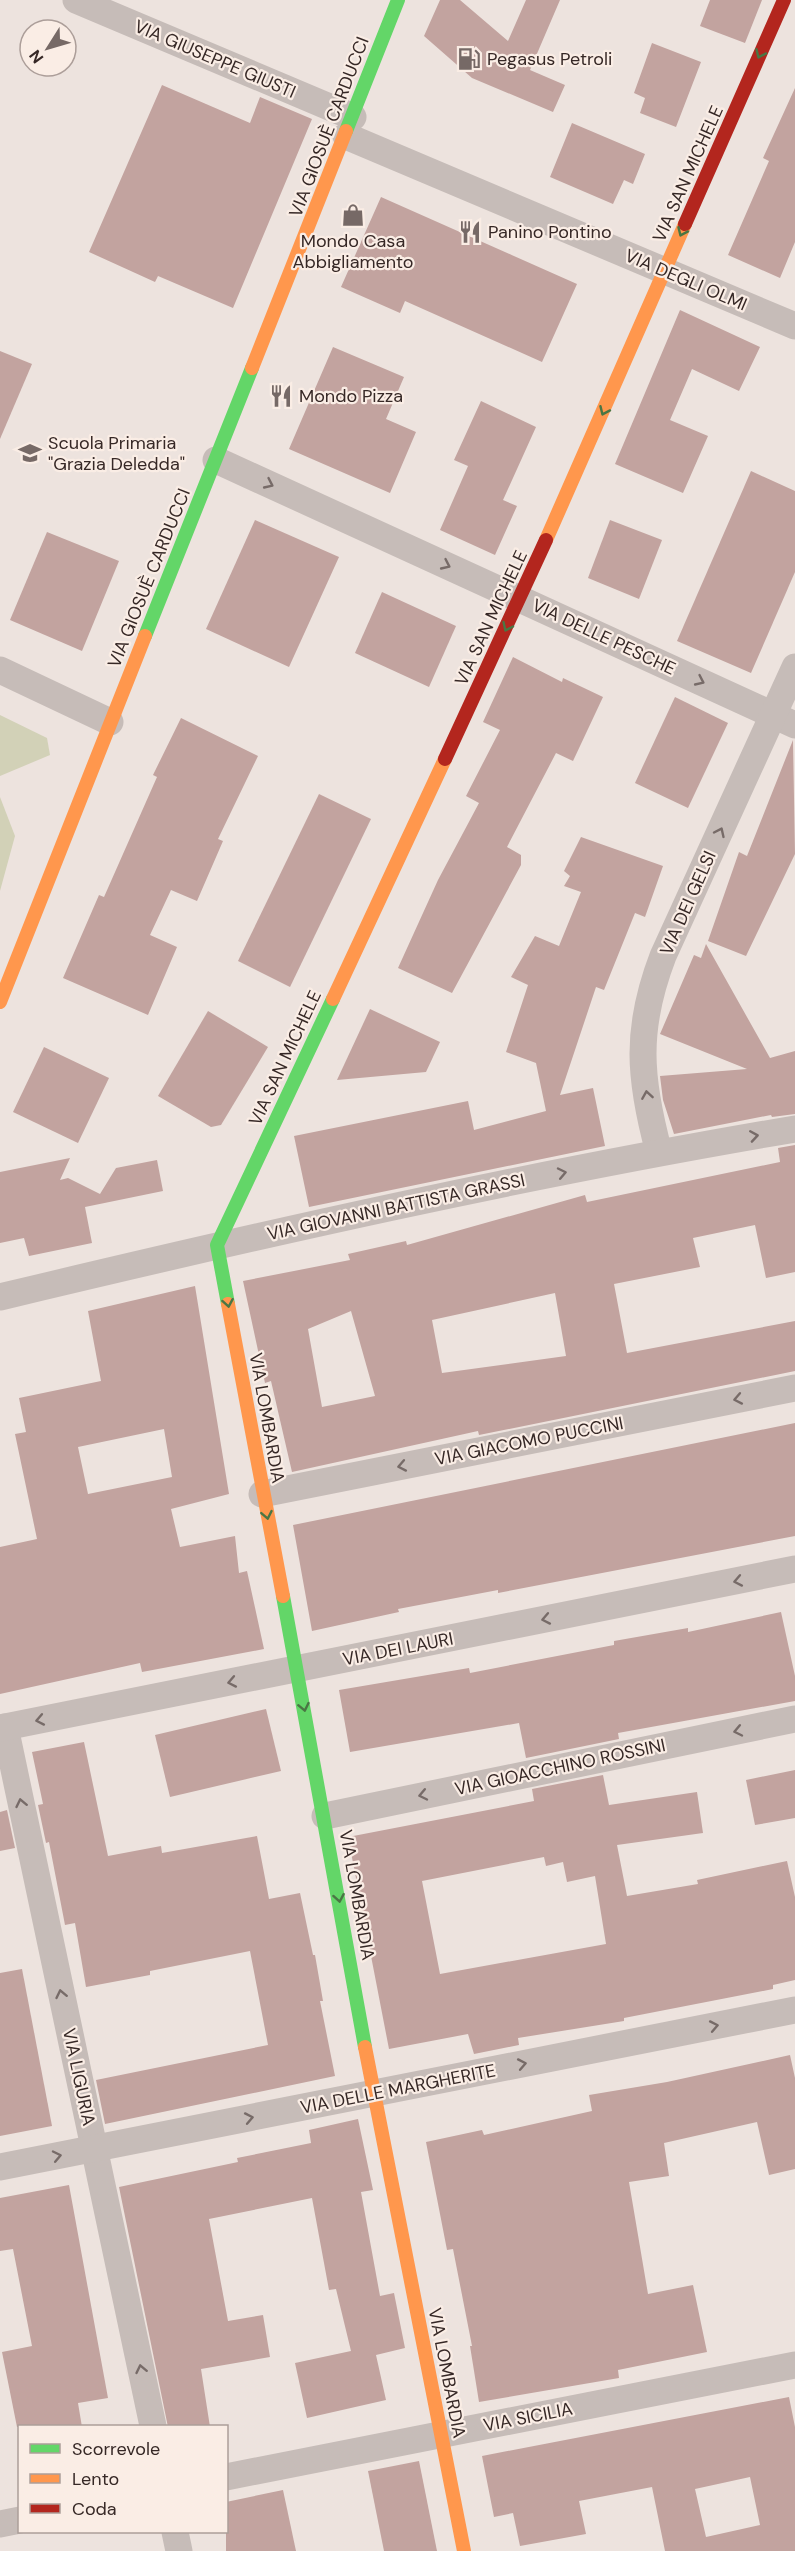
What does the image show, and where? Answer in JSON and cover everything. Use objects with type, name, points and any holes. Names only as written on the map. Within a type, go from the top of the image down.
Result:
[{"type":"street","name":"VIA GIUSEPPE GIUSTI","points":[[76,0],[350,127]]},
{"type":"street","name":"VIA GIOSUÈ CARDUCCI","points":[[0,1002],[110,722],[350,127],[398,0]]},
{"type":"street","name":"VIA SAN MICHELE","points":[[217,1245],[520,599],[784,0]]},
{"type":"street","name":"VIA DEGLI OLMI","points":[[350,127],[665,271],[795,326]]},
{"type":"street","name":"VIA DELLE PESCHE","points":[[216,460],[784,720]]},
{"type":"street","name":"VIA DEI GELSI","points":[[659,1152],[648,1106],[643,1066],[642,1041],[647,1001],[663,956],[784,720],[795,667]]},
{"type":"street","points":[[0,670],[110,722]]},
{"type":"street","name":"VIA GIOVANNI BATTISTA GRASSI","points":[[0,1297],[217,1245],[659,1152],[795,1130]]},
{"type":"street","name":"VIA LOMBARDIA","points":[[217,1245],[262,1494],[325,1816],[374,2094],[464,2551]]},
{"type":"street","name":"VIA GIACOMO PUCCINI","points":[[262,1494],[795,1388]]},
{"type":"street","name":"VIA DEI LAURI","points":[[2,1728],[795,1569]]},
{"type":"street","name":"VIA GIOACCHINO ROSSINI","points":[[325,1816],[795,1719]]},
{"type":"street","name":"VIA LIGURIA","points":[[2,1728],[153,2425]]},
{"type":"street","name":"VIA DELLE MARGHERITE","points":[[0,2168],[795,2010]]},
{"type":"street","name":"VIA SICILIA","points":[[228,2477],[795,2364]]},
{"type":"street","points":[[0,2524],[18,2520]]},
{"type":"street","points":[[175,2533],[179,2551]]},
{"type":"green space","points":[[0,715],[47,738],[50,755],[0,776]]},
{"type":"green space","points":[[0,797],[15,836],[0,891]]},
{"type":"building","points":[[440,0],[460,0],[508,41],[526,0],[560,0],[530,70],[565,85],[553,112],[472,78],[424,36]]},
{"type":"building","points":[[710,0],[762,0],[745,43],[700,26]]},
{"type":"building","points":[[652,43],[701,62],[676,127],[640,113],[645,98],[634,93]]},
{"type":"building","points":[[162,85],[250,123],[260,97],[312,119],[233,308],[158,276],[155,282],[89,252]]},
{"type":"building","points":[[795,88],[795,242],[780,278],[728,255],[769,161],[763,158]]},
{"type":"building","points":[[572,123],[645,154],[633,184],[624,180],[613,204],[550,177]]},
{"type":"building","points":[[381,197],[577,284],[542,362],[405,301],[400,313],[341,287]]},
{"type":"building","points":[[680,310],[760,347],[739,391],[692,369],[670,420],[708,436],[683,493],[615,464]]},
{"type":"building","points":[[333,347],[404,377],[386,419],[416,432],[390,493],[289,449]]},
{"type":"building","points":[[0,351],[32,364],[0,439]]},
{"type":"building","points":[[481,401],[536,427],[503,500],[517,506],[495,555],[440,530],[468,466],[454,460]]},
{"type":"building","points":[[751,471],[795,491],[795,572],[751,673],[677,641]]},
{"type":"building","points":[[255,520],[339,557],[289,667],[206,629]]},
{"type":"building","points":[[610,520],[662,540],[639,599],[588,578]]},
{"type":"building","points":[[47,532],[119,561],[82,651],[10,620]]},
{"type":"building","points":[[382,592],[456,626],[429,687],[355,653]]},
{"type":"building","points":[[513,657],[562,682],[563,678],[603,697],[573,761],[556,753],[507,847],[521,855],[521,865],[452,993],[398,968],[438,880],[479,803],[466,796],[500,730],[483,722]]},
{"type":"building","points":[[675,697],[728,723],[688,808],[635,783]]},
{"type":"building","points":[[181,718],[258,756],[218,839],[223,841],[197,901],[171,890],[150,935],[177,947],[148,1015],[63,978],[99,895],[104,897],[157,777],[153,775]]},
{"type":"building","points":[[793,740],[795,854],[746,956],[708,941],[739,852],[747,856]]},
{"type":"building","points":[[319,794],[371,819],[290,987],[238,961]]},
{"type":"building","points":[[581,837],[663,866],[645,917],[635,913],[604,990],[596,987],[560,1095],[593,1088],[605,1146],[309,1207],[294,1136],[468,1101],[474,1130],[546,1111],[536,1063],[506,1052],[528,985],[511,977],[535,936],[559,946],[581,892],[564,886],[570,876],[564,871]]},
{"type":"building","points":[[706,944],[770,1058],[795,1051],[795,1114],[772,1117],[771,1115],[674,1134],[663,1100],[660,1076],[747,1069],[660,1034],[694,955],[701,958]]},
{"type":"building","points":[[370,1009],[440,1042],[426,1072],[337,1080]]},
{"type":"building","points":[[208,1011],[268,1047],[221,1125],[211,1127],[158,1096]]},
{"type":"building","points":[[44,1047],[109,1078],[78,1143],[13,1112]]},
{"type":"building","points":[[795,1145],[795,1272],[766,1278],[755,1225],[693,1238],[700,1267],[614,1284],[627,1353],[795,1321],[795,1371],[479,1435],[478,1431],[292,1472],[271,1381],[265,1383],[243,1281],[350,1260],[348,1254],[406,1241],[407,1245],[585,1195],[587,1202],[780,1162],[778,1148]],"holes":[[[555,1293],[566,1356],[442,1373],[432,1320]],[[351,1311],[375,1396],[322,1407],[308,1329]]]},
{"type":"building","points":[[70,1158],[60,1180],[68,1178],[100,1194],[116,1168],[157,1160],[163,1191],[85,1207],[92,1243],[29,1256],[24,1238],[0,1243],[0,1172]]},
{"type":"building","points":[[195,1286],[229,1494],[171,1509],[180,1547],[235,1536],[239,1573],[247,1571],[264,1649],[142,1672],[140,1663],[0,1694],[0,1547],[37,1539],[15,1434],[26,1432],[19,1398],[101,1381],[88,1311]],"holes":[[[164,1429],[172,1477],[88,1494],[78,1447]]]},
{"type":"building","points":[[795,1423],[795,1536],[498,1593],[498,1590],[398,1609],[399,1612],[312,1631],[293,1525]]},
{"type":"building","points":[[781,1612],[795,1676],[795,1701],[618,1733],[619,1739],[526,1758],[519,1723],[350,1752],[339,1690],[469,1668],[470,1673],[614,1645],[614,1641],[688,1628],[688,1632]]},
{"type":"building","points":[[266,1709],[281,1771],[170,1797],[155,1735]]},
{"type":"building","points":[[84,1742],[108,1856],[161,1846],[162,1853],[257,1836],[269,1899],[300,1893],[313,1955],[315,1955],[323,2001],[320,2001],[335,2076],[105,2124],[96,2080],[268,2045],[250,1951],[150,1971],[150,1975],[86,1987],[75,1923],[65,1925],[49,1842],[46,1843],[38,1805],[43,1804],[32,1752]]},
{"type":"building","points":[[795,1770],[795,1818],[755,1825],[746,1780]]},
{"type":"building","points":[[603,1775],[609,1805],[697,1792],[703,1833],[617,1845],[627,1896],[698,1884],[697,1880],[787,1861],[795,1897],[795,1980],[773,1985],[773,1989],[624,2018],[624,2021],[518,2038],[519,2045],[474,2054],[468,2034],[389,2049],[348,1837],[534,1801],[532,1789]],"holes":[[[544,1857],[546,1866],[563,1862],[567,1882],[595,1876],[606,1944],[440,1974],[422,1881]]]},
{"type":"building","points":[[7,1810],[15,1848],[0,1851],[0,1812]]},
{"type":"building","points":[[22,1969],[52,2126],[0,2136],[0,1973]]},
{"type":"building","points":[[790,2055],[795,2078],[795,2169],[769,2175],[757,2122],[664,2143],[669,2176],[629,2182],[648,2294],[693,2285],[707,2352],[618,2370],[619,2378],[479,2402],[470,2346],[472,2346],[453,2249],[447,2250],[426,2142],[482,2130],[484,2135],[592,2111],[589,2095],[667,2082]]},
{"type":"building","points":[[358,2119],[373,2190],[361,2192],[380,2296],[394,2293],[405,2348],[376,2355],[386,2400],[307,2418],[295,2363],[351,2351],[336,2289],[329,2290],[312,2198],[209,2219],[228,2321],[263,2315],[270,2357],[201,2369],[210,2425],[168,2425],[119,2187],[238,2162],[237,2158],[311,2143],[309,2130]]},
{"type":"building","points":[[69,2185],[108,2398],[78,2403],[82,2425],[18,2425],[17,2427],[2,2352],[32,2346],[13,2249],[0,2251],[0,2198]]},
{"type":"building","points":[[789,2397],[795,2427],[795,2551],[665,2551],[652,2487],[579,2501],[586,2534],[520,2546],[513,2513],[494,2517],[482,2456]],"holes":[[[750,2477],[760,2525],[706,2537],[695,2489]]]},
{"type":"building","points":[[419,2461],[437,2551],[384,2551],[368,2471]]},
{"type":"building","points":[[283,2490],[296,2551],[226,2551],[228,2502]]},
{"type":"traffic: fast","points":[[346,131],[398,0]]},
{"type":"traffic: fast","points":[[145,636],[252,368]]},
{"type":"traffic: fast","points":[[228,1304],[217,1245],[333,999]]},
{"type":"traffic: fast","points":[[283,1596],[365,2047]]},
{"type":"traffic: slow","points":[[252,368],[346,131]]},
{"type":"traffic: slow","points":[[546,540],[685,224]]},
{"type":"traffic: slow","points":[[0,1002],[145,636]]},
{"type":"traffic: slow","points":[[333,999],[445,759]]},
{"type":"traffic: slow","points":[[228,1304],[283,1596]]},
{"type":"traffic: slow","points":[[365,2047],[464,2551]]},
{"type":"traffic: jam","points":[[685,224],[784,0]]},
{"type":"traffic: jam","points":[[445,759],[546,540]]},
{"type":"place","name":"Pegasus Petroli","points":[[469,59]]},
{"type":"place","name":"Mondo Casa Abbigliamento","points":[[353,215]]},
{"type":"place","name":"Panino Pontino","points":[[470,232]]},
{"type":"place","name":"Mondo Pizza","points":[[281,396]]},
{"type":"place","name":"Scuola Primaria \"Grazia Deledda\"","points":[[30,453]]}]
